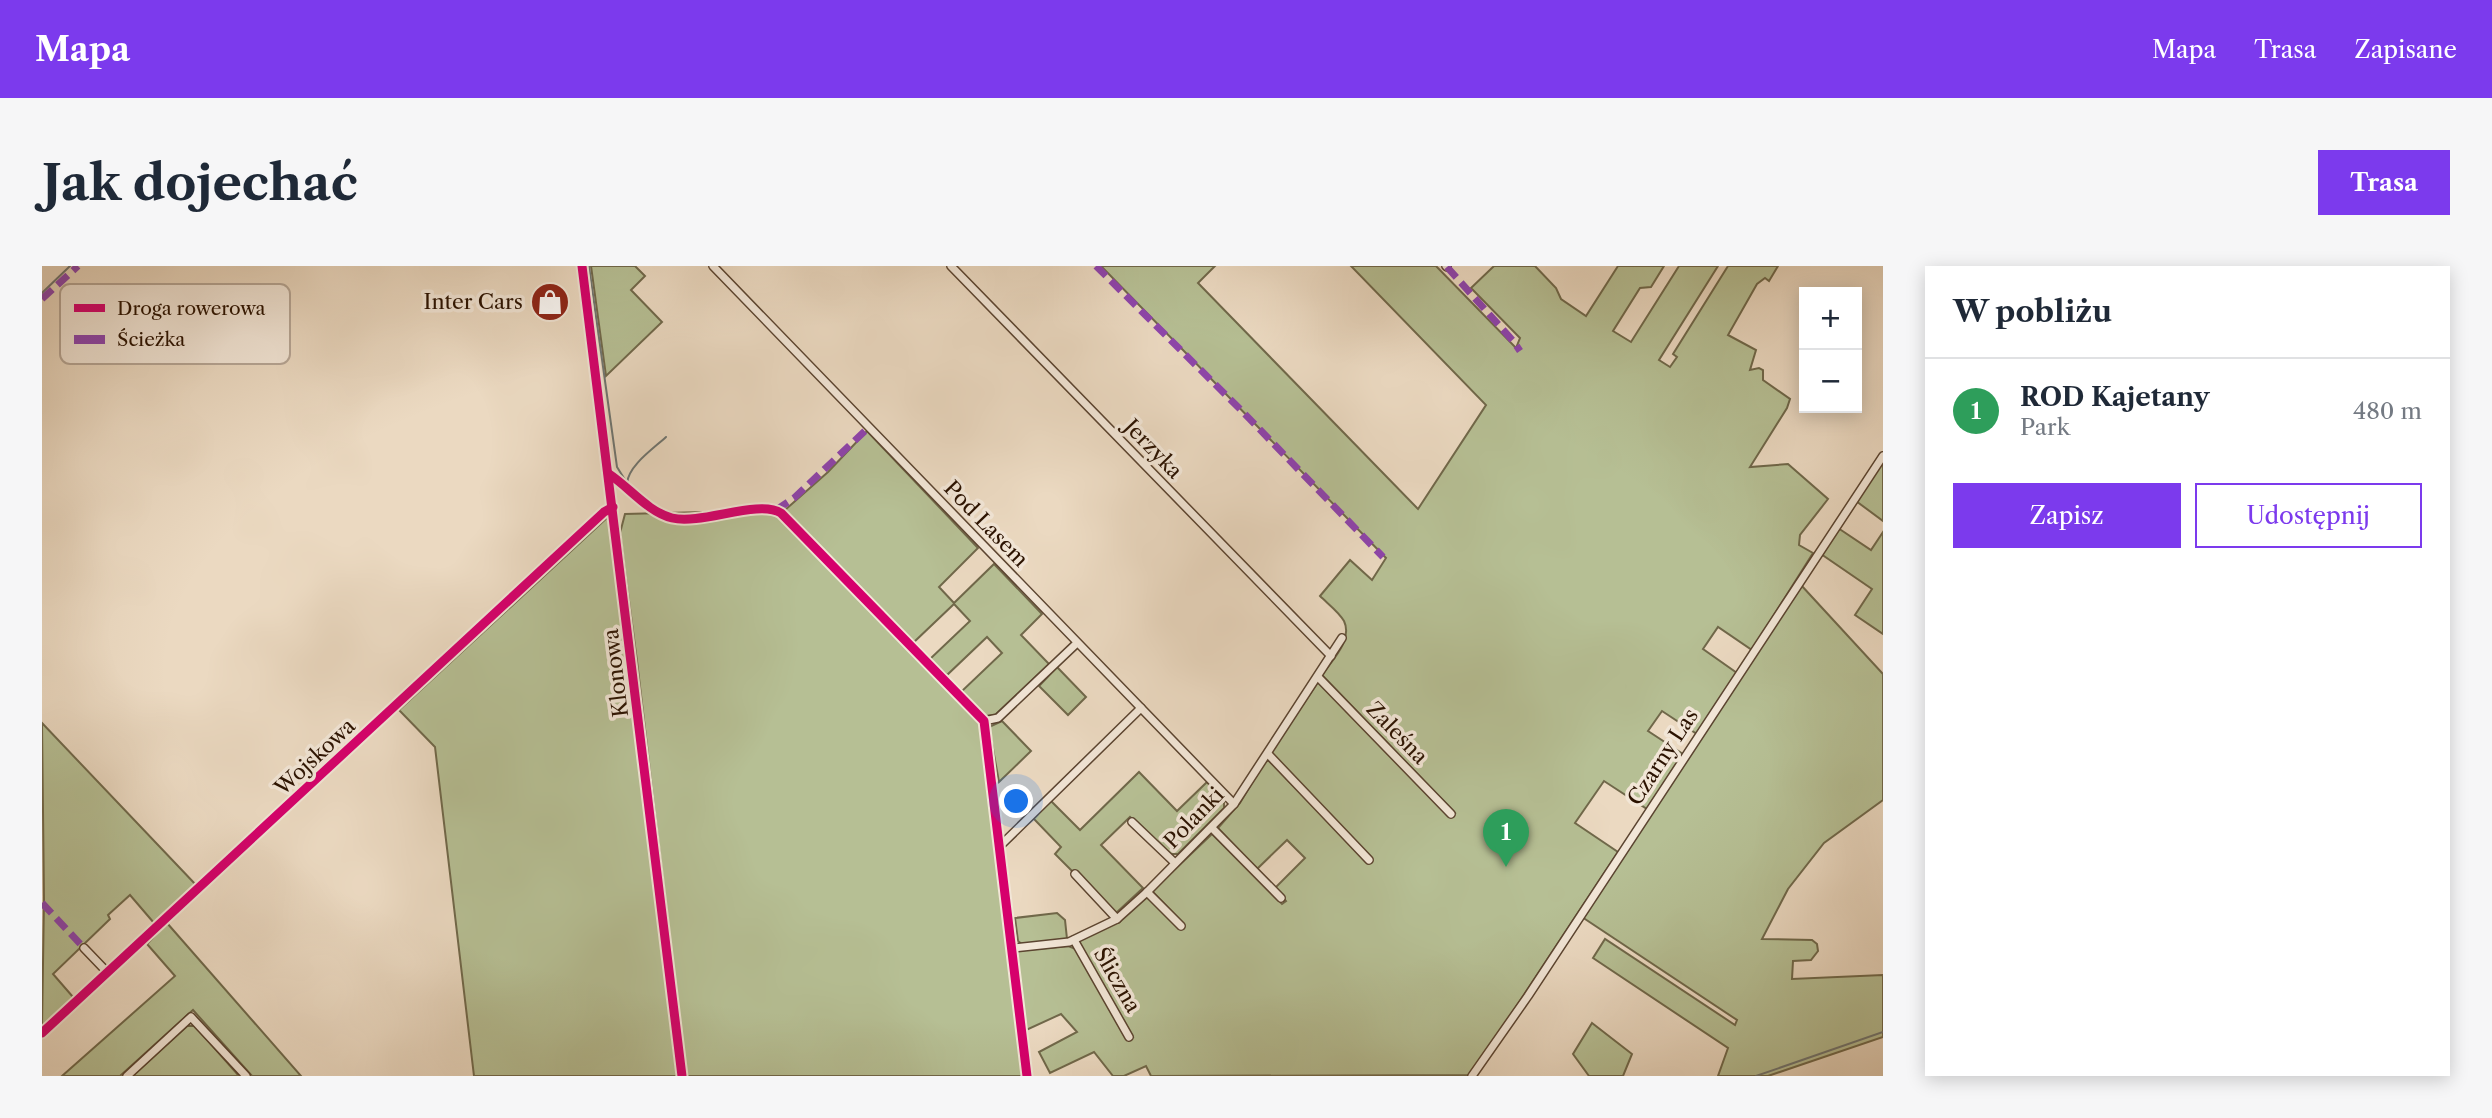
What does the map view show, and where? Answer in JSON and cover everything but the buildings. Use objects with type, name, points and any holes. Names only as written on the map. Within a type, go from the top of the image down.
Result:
[{"type":"street","name":"Klonowa","points":[[582,266],[682,1076]]},
{"type":"street","name":"Pod Lasem","points":[[713,266],[1234,804]]},
{"type":"street","name":"Jerzyka","points":[[951,266],[1331,656]]},
{"type":"street","name":"Czarny Las","points":[[1472,1076],[1528,996],[1883,456]]},
{"type":"street","points":[[608,474],[669,517],[693,519],[762,509],[781,513],[984,721],[1027,1076]]},
{"type":"street","name":"Wojskowa","points":[[42,1034],[612,507]]},
{"type":"street","name":"Polanki","points":[[1013,948],[1074,940],[1117,919],[1147,892],[1234,804],[1342,638]]},
{"type":"street","points":[[984,721],[998,718],[1077,643]]},
{"type":"street","name":"Zaleśna","points":[[1318,677],[1451,814]]},
{"type":"street","points":[[1000,846],[1141,708]]},
{"type":"street","points":[[1268,754],[1369,860]]},
{"type":"street","points":[[1132,822],[1174,863]]},
{"type":"street","points":[[1212,828],[1280,898]]},
{"type":"street","points":[[1075,874],[1117,919]]},
{"type":"street","points":[[1147,892],[1181,926]]},
{"type":"street","name":"Śliczna","points":[[1074,940],[1129,1037]]},
{"type":"street","points":[[84,948],[108,973]]},
{"type":"street","points":[[127,1076],[191,1017],[246,1076]]},
{"type":"green space","points":[[591,266],[635,266],[645,276],[631,290],[662,322],[606,376]]},
{"type":"green space","points":[[1101,266],[1215,266],[1198,283],[1418,509],[1486,405],[1351,266],[1436,266],[1516,348],[1520,338],[1471,288],[1494,266],[1535,266],[1556,288],[1561,299],[1586,316],[1618,266],[1664,266],[1651,287],[1640,288],[1613,331],[1631,342],[1679,266],[1718,266],[1659,360],[1670,367],[1677,357],[1673,354],[1728,266],[1778,266],[1769,281],[1765,278],[1757,284],[1728,335],[1756,350],[1750,370],[1763,370],[1763,380],[1790,399],[1750,467],[1788,464],[1828,499],[1800,535],[1799,545],[1813,553],[1752,650],[1718,627],[1703,649],[1737,673],[1697,734],[1662,711],[1648,731],[1683,754],[1647,809],[1604,781],[1575,823],[1618,852],[1471,1075],[1151,1076],[1146,1066],[1124,1076],[1113,1076],[1094,1052],[1050,1073],[1039,1052],[1077,1032],[1061,1014],[1024,1031],[1015,951],[1068,946],[1076,949],[1127,1040],[1133,1037],[1078,941],[1147,896],[1183,923],[1152,891],[1212,834],[1282,904],[1286,901],[1275,888],[1305,858],[1287,840],[1257,869],[1218,828],[1240,803],[1265,761],[1269,761],[1368,863],[1372,860],[1270,754],[1318,682],[1450,816],[1455,813],[1322,675],[1340,650],[1346,628],[1339,614],[1320,596],[1350,560],[1372,580],[1386,558]]},
{"type":"green space","points":[[867,431],[978,548],[939,587],[954,603],[994,564],[1042,614],[1021,635],[1049,664],[995,715],[985,716],[962,691],[1002,653],[987,637],[947,675],[930,659],[970,621],[954,604],[914,642],[813,543],[856,596],[981,725],[1022,1076],[686,1076],[620,533],[625,514],[785,510],[828,472]]},
{"type":"green space","points":[[1883,461],[1883,521],[1856,501]]},
{"type":"green space","points":[[610,515],[677,1076],[474,1076],[435,747],[399,710]]},
{"type":"green space","points":[[1838,528],[1871,550],[1883,532],[1883,634],[1855,615],[1872,589],[1821,554]]},
{"type":"green space","points":[[1801,585],[1883,674],[1883,800],[1824,843],[1788,889],[1762,939],[1812,940],[1817,944],[1818,951],[1811,960],[1793,961],[1792,979],[1883,975],[1883,1037],[1768,1076],[1718,1076],[1728,1048],[1593,958],[1605,939],[1735,1025],[1737,1020],[1582,917]]},
{"type":"green space","points":[[1057,667],[1086,697],[1068,715],[1039,686]]},
{"type":"green space","points":[[1002,721],[1031,751],[999,782],[989,727]]},
{"type":"green space","points":[[42,723],[197,886],[154,923],[130,895],[108,915],[110,919],[53,974],[73,997],[42,1028],[44,899]]},
{"type":"green space","points":[[1139,772],[1177,811],[1207,782],[1224,801],[1224,808],[1178,854],[1170,854],[1130,817],[1101,845],[1143,888],[1115,914],[1055,854],[1061,847],[1033,818],[1050,800],[1080,830]]},
{"type":"green space","points":[[1057,913],[1065,920],[1067,939],[1023,945],[1018,941],[1015,918]]},
{"type":"green space","points":[[167,923],[301,1076],[252,1076],[193,1010],[120,1076],[62,1076],[175,976],[147,944]]},
{"type":"green space","points":[[1592,1023],[1632,1054],[1623,1076],[1589,1076],[1573,1054]]},
{"type":"green space","points":[[187,1026],[195,1026],[239,1076],[132,1076]]},
{"type":"waterway","points":[[42,293],[70,266]]},
{"type":"waterway","points":[[589,266],[617,467],[627,483],[637,464],[666,437]]},
{"type":"waterway","points":[[1756,1076],[1883,1032]]},
{"type":"marked path","points":[[42,299],[78,266]]},
{"type":"marked path","points":[[1096,266],[1240,409],[1383,557]]},
{"type":"marked path","points":[[1447,267],[1520,351]]},
{"type":"marked path","points":[[776,510],[794,498],[868,428]]},
{"type":"marked path","points":[[42,903],[84,948]]},
{"type":"cycle path","points":[[582,266],[682,1076]]},
{"type":"cycle path","points":[[609,474],[647,505],[672,518],[698,518],[758,509],[771,509],[781,513],[984,721],[1027,1076]]},
{"type":"cycle path","points":[[42,1033],[604,512],[613,507]]},
{"type":"place","name":"Inter Cars","points":[[550,302]]},
{"type":"place","name":"ROD Kajetany","points":[[1506,867]]}]
